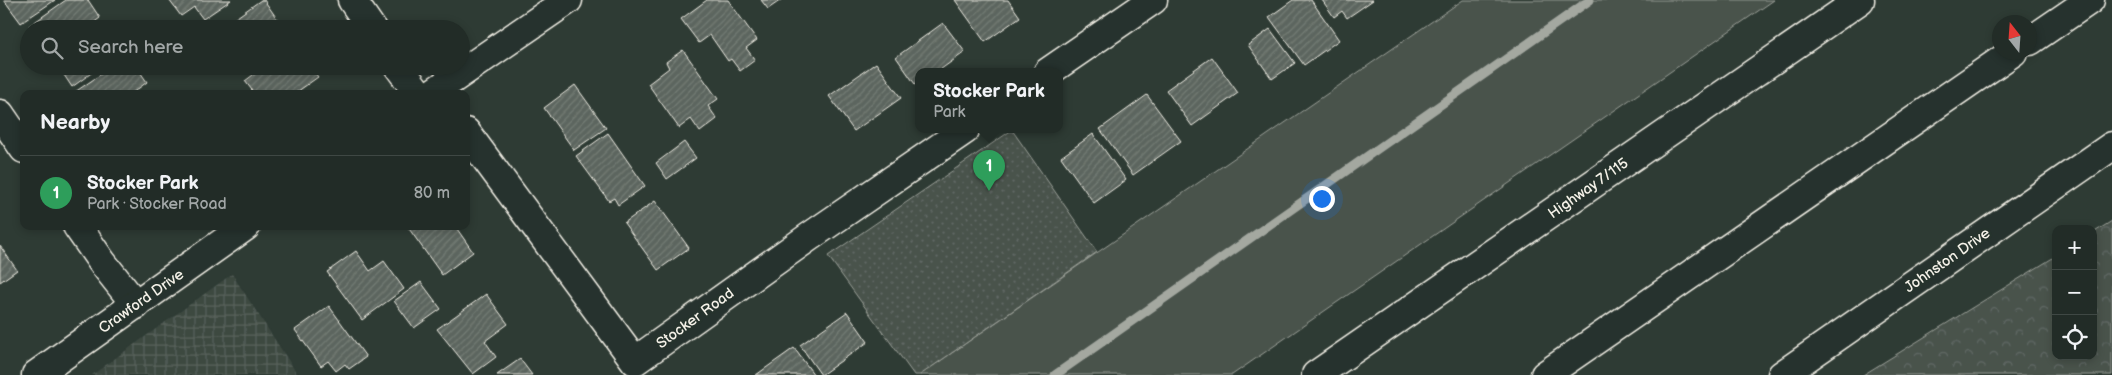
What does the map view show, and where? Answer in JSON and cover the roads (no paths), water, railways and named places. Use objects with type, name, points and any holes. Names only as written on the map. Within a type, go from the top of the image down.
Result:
[{"type":"main road","points":[[352,0],[366,20]]},
{"type":"main road","points":[[470,67],[568,0]]},
{"type":"main road","points":[[1054,68],[1153,0]]},
{"type":"main road","name":"Highway 7/115","points":[[1316,375],[1860,0]]},
{"type":"main road","points":[[2037,36],[2090,0]]},
{"type":"main road","points":[[1545,375],[2001,60]]},
{"type":"main road","points":[[405,75],[416,90]]},
{"type":"main road","points":[[437,90],[459,75]]},
{"type":"main road","points":[[0,114],[20,143]]},
{"type":"main road","name":"Stocker Road","points":[[470,137],[635,361],[961,133]]},
{"type":"main road","name":"Johnston Drive","points":[[1782,375],[2112,146]]},
{"type":"main road","points":[[80,230],[136,305]]},
{"type":"main road","name":"Crawford Drive","points":[[36,375],[240,230]]},
{"type":"waterway","points":[[1055,375],[1590,0]]},
{"type":"place","name":"Stocker Park","points":[[989,191]]}]
